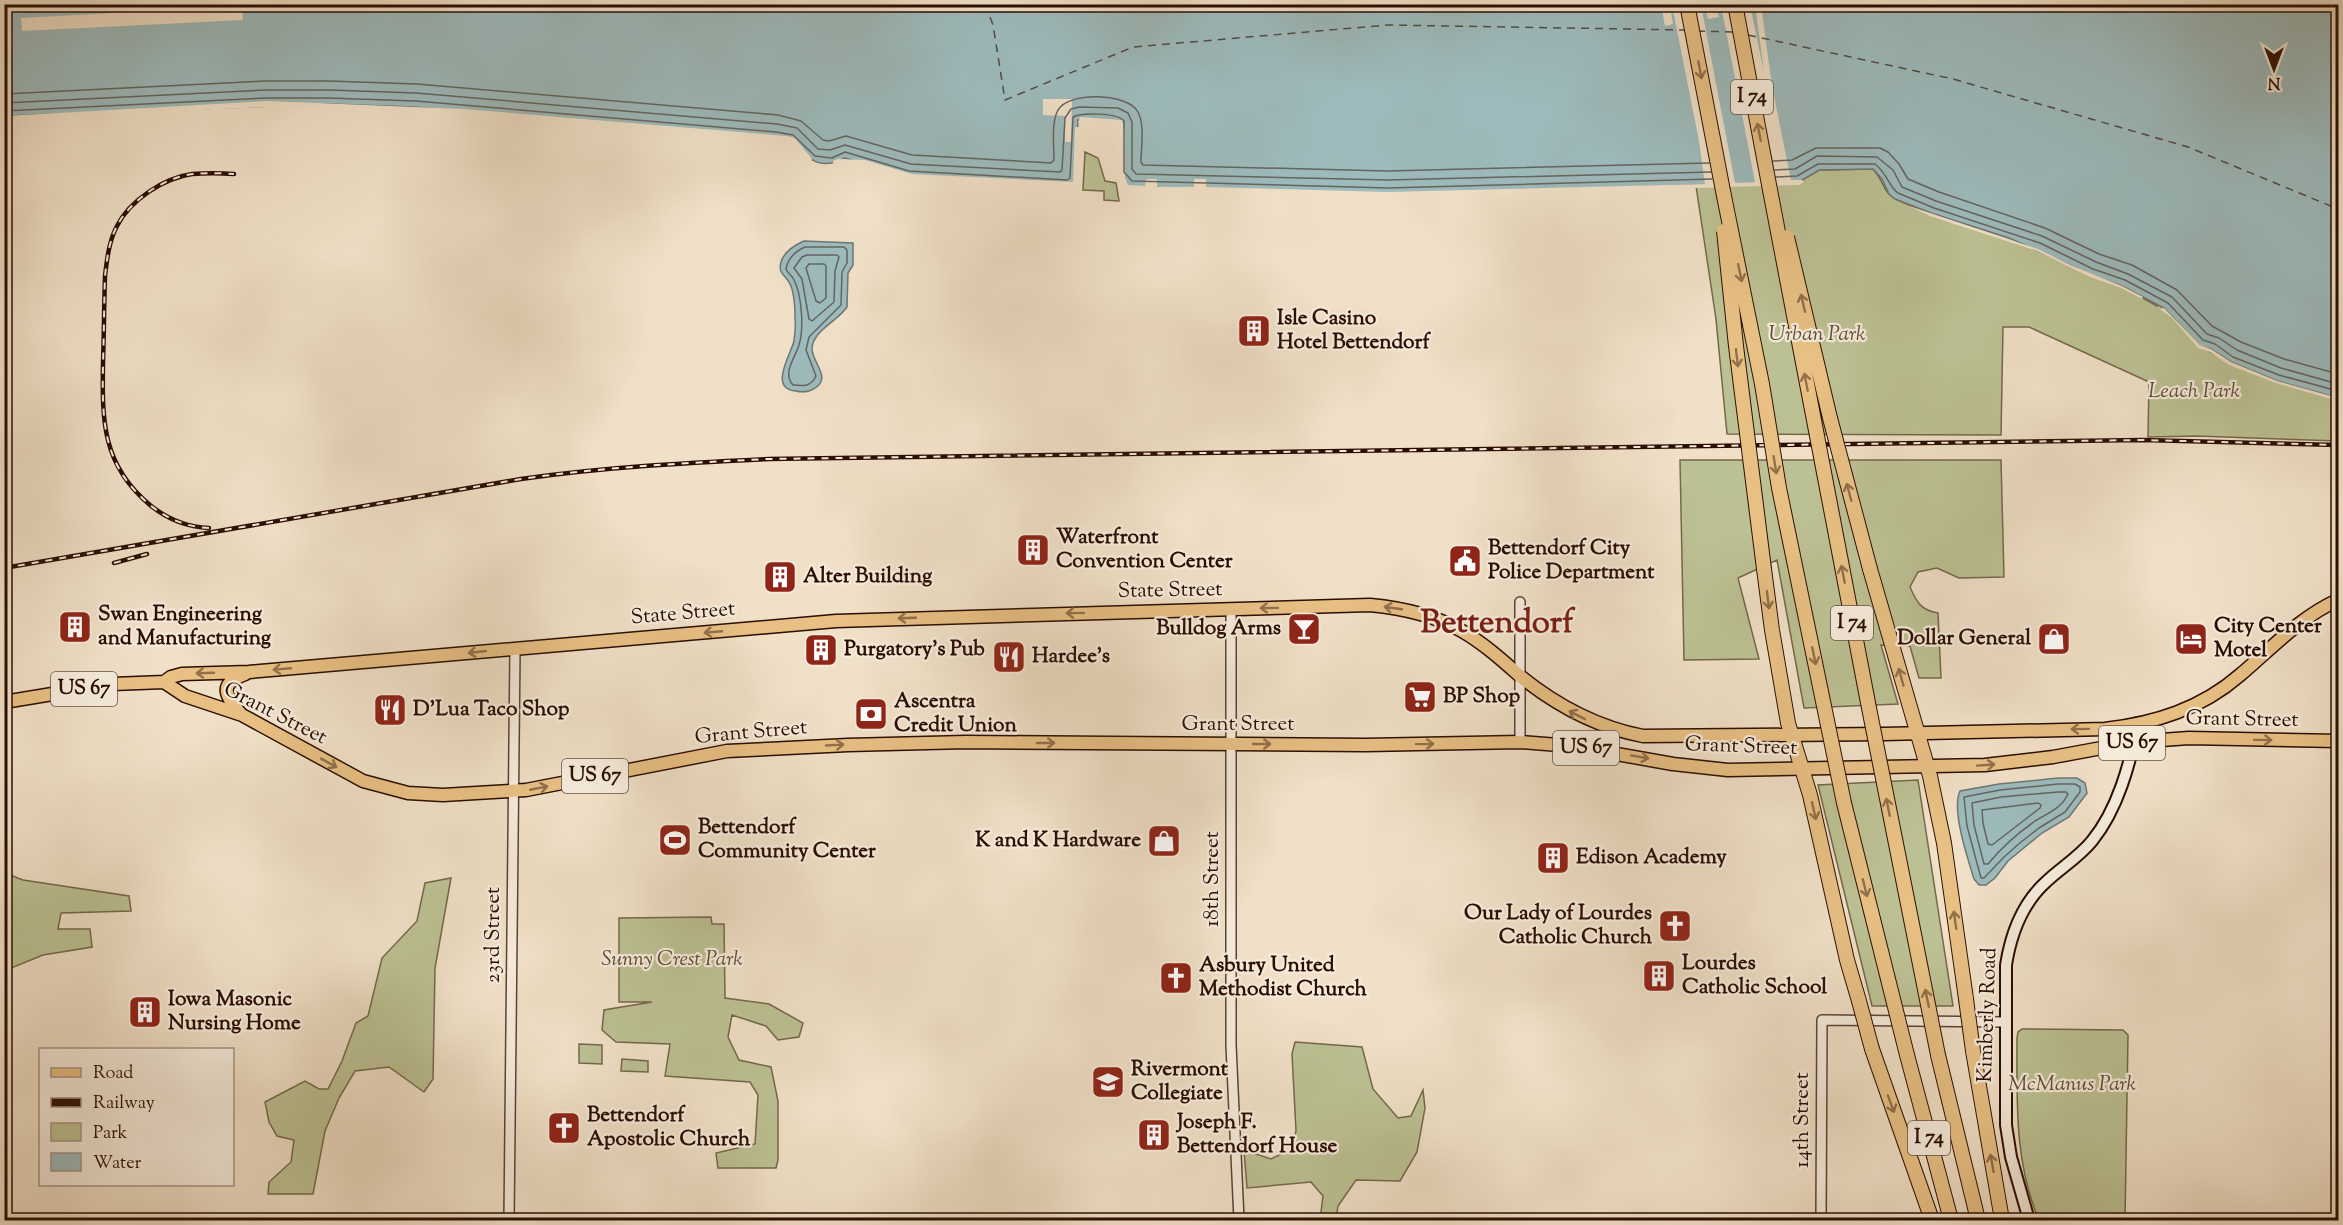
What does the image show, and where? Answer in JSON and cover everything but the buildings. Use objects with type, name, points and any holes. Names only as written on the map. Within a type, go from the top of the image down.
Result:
[{"type":"highway","name":"I 74","points":[[1686,4],[1758,363],[1779,488],[1844,803],[1951,1221]]},
{"type":"highway","name":"I 74","points":[[1735,4],[1864,684],[1938,1055],[1978,1221]]},
{"type":"highway","points":[[1770,190],[1791,251],[1830,418],[1870,569],[1928,766],[1944,843],[1973,1051],[2002,1221]]},
{"type":"highway","points":[[1724,196],[1728,281],[1772,630],[1791,735],[1803,769],[1847,960],[1872,1049],[1932,1221]]},
{"type":"main road","name":"US 67","points":[[2138,723],[2178,713],[2209,698],[2239,676],[2296,625],[2338,600]]},
{"type":"main road","name":"State Street","points":[[4,702],[113,684],[164,682],[182,674],[249,672],[836,621],[1370,605],[1412,612],[1446,623],[1477,641],[1520,676]]},
{"type":"main road","points":[[242,714],[227,697],[227,685],[249,672]]},
{"type":"main road","name":"Grant Street","points":[[1520,676],[1569,711],[1602,726],[1642,736],[2105,729],[2138,723]]},
{"type":"main road","name":"Grant Street","points":[[164,682],[185,696],[242,714],[348,774],[381,787],[408,793],[443,795],[514,792],[727,751],[842,745],[954,743],[1366,745],[1520,742],[1571,746],[1712,769],[1803,769],[1985,765],[2023,761],[2134,742],[2189,738],[2338,741]]},
{"type":"main road","name":"Kimberly Road","points":[[2029,1221],[2013,1165],[2006,1125],[2006,965],[2009,943],[2017,922],[2032,897],[2047,881],[2077,857],[2103,825],[2115,804],[2138,723]]},
{"type":"street","points":[[1520,602],[1520,742]]},
{"type":"street","name":"18th Street","points":[[1231,609],[1231,1045],[1239,1221]]},
{"type":"street","name":"23rd Street","points":[[509,1221],[515,649]]},
{"type":"street","name":"14th Street","points":[[1821,1221],[1822,1020],[2006,1022]]},
{"type":"green space","points":[[1085,152],[1098,158],[1105,181],[1116,183],[1119,201],[1104,200],[1104,191],[1083,190]]},
{"type":"green space","name":"Urban Park","points":[[1873,169],[1888,193],[1902,202],[1931,213],[1922,193],[2122,286],[2157,306],[2159,304],[2195,342],[2231,363],[2286,383],[2338,398],[2338,441],[2197,436],[2148,437],[2149,382],[2029,327],[2003,327],[2001,435],[1727,434],[1716,319],[1696,186],[1799,182],[1819,170]]},
{"type":"green space","points":[[1680,460],[2001,460],[2004,577],[1959,578],[1937,568],[1918,572],[1910,587],[1920,605],[1938,613],[1941,678],[1919,678],[1910,646],[1881,645],[1898,704],[1804,708],[1777,560],[1738,578],[1759,659],[1684,660]]},
{"type":"green space","points":[[1918,780],[1953,1006],[1872,1006],[1818,785]]},
{"type":"green space","points":[[5,873],[23,880],[129,896],[131,911],[61,913],[58,929],[90,929],[92,947],[43,955],[11,968],[5,982]]},
{"type":"green space","points":[[451,878],[435,968],[433,1079],[424,1092],[389,1067],[355,1071],[339,1098],[325,1131],[313,1194],[268,1194],[269,1182],[291,1162],[294,1140],[277,1136],[269,1122],[265,1102],[305,1081],[319,1089],[328,1089],[342,1061],[356,1023],[368,1016],[382,958],[417,921],[425,883]]},
{"type":"green space","name":"Sunny Crest Park","points":[[711,917],[712,924],[724,924],[725,998],[769,1004],[803,1023],[799,1037],[778,1040],[766,1026],[732,1015],[728,1037],[739,1060],[771,1067],[778,1101],[776,1168],[718,1168],[716,1153],[755,1144],[758,1095],[750,1082],[665,1076],[670,1044],[616,1042],[602,1030],[604,1010],[652,1002],[619,1002],[619,918]]},
{"type":"green space","name":"McManus Park","points":[[2022,1029],[2123,1030],[2128,1035],[2125,1220],[2039,1220],[2025,1176],[2021,1153],[2017,1038],[2018,1032]]},
{"type":"green space","points":[[1295,1042],[1362,1047],[1373,1089],[1398,1118],[1411,1116],[1423,1090],[1425,1108],[1417,1152],[1400,1181],[1356,1180],[1338,1206],[1336,1220],[1320,1220],[1323,1196],[1311,1182],[1247,1188],[1244,1150],[1271,1159],[1292,1149],[1296,1131],[1292,1054]]},
{"type":"green space","points":[[579,1044],[602,1045],[602,1064],[579,1063]]},
{"type":"green space","points":[[622,1059],[648,1061],[648,1072],[621,1071]]},
{"type":"water","points":[[4,5],[2338,5],[2338,398],[2277,381],[2231,362],[2211,349],[2200,346],[2164,308],[2122,286],[2091,275],[2009,238],[1895,199],[1889,194],[1882,179],[1873,169],[1819,170],[1799,182],[1388,194],[1127,187],[1118,174],[1118,122],[1078,120],[1075,187],[908,177],[845,158],[828,164],[820,163],[808,157],[790,140],[415,107],[328,104],[5,116]]},
{"type":"water","points":[[804,241],[853,243],[853,265],[848,273],[847,307],[821,331],[813,343],[813,354],[821,372],[821,382],[817,387],[802,392],[788,389],[783,384],[783,370],[794,341],[795,324],[792,290],[780,266],[787,252]]},
{"type":"water","points":[[2077,778],[2085,783],[2087,793],[2069,817],[2042,833],[2008,861],[1995,878],[1986,885],[1979,885],[1974,879],[1961,835],[1958,810],[1960,791],[1999,784]]},
{"type":"pier","points":[[1661,5],[1670,5],[1673,24],[1665,26]]},
{"type":"pier","points":[[1672,5],[1701,5],[1735,183],[1755,182],[1721,5],[1750,5],[1764,72],[1756,11],[1753,11],[1751,5],[1761,5],[1772,86],[1791,180],[1804,182],[1799,185],[1388,197],[1127,190],[1116,175],[1115,124],[1078,123],[1080,117],[1122,120],[1125,132],[1125,178],[1128,185],[1145,186],[1146,179],[1157,179],[1157,187],[1194,187],[1194,179],[1206,179],[1206,187],[1388,192],[1705,184],[1699,141]]},
{"type":"pier","points":[[1705,5],[1716,5],[1719,17],[1708,19]]},
{"type":"pier","points":[[242,6],[243,20],[22,31],[21,18]]},
{"type":"pier","points":[[1043,99],[1072,99],[1071,142],[1065,142],[1065,116],[1043,115]]},
{"type":"pier","points":[[267,101],[464,109],[787,136],[795,138],[812,159],[811,161],[806,160],[788,143],[775,141],[415,110],[266,107],[4,119],[5,116]]},
{"type":"pier","points":[[1075,127],[1081,127],[1076,190],[908,180],[845,161],[838,165],[833,164],[833,161],[838,159],[865,160],[912,174],[1073,182]]},
{"type":"pier","points":[[1909,206],[2038,249],[2143,297],[2142,299],[2121,288],[2090,277],[2037,251],[1930,216]]},
{"type":"pier","points":[[2164,308],[2200,345],[2231,362],[2277,381],[2338,398],[2338,401],[2276,383],[2229,365],[2210,352],[2198,348],[2172,318],[2160,309]]},
{"type":"ferry route","points":[[985,4],[993,25],[1005,100],[1133,47],[1388,25],[1686,30]]},
{"type":"ferry route","points":[[1697,31],[1734,32]]},
{"type":"ferry route","points":[[1748,35],[1953,79],[2188,147],[2338,209]]},
{"type":"railway","points":[[209,528],[185,524],[170,518],[150,505],[134,490],[114,458],[108,441],[103,404],[105,276],[114,232],[123,216],[139,199],[159,185],[181,176],[202,173],[234,174]]},
{"type":"railway","points":[[4,568],[521,479],[614,468],[706,462],[768,459],[2143,440],[2338,445]]},
{"type":"railway","points":[[114,563],[147,554]]},
{"type":"place","name":"Isle Casino Hotel Bettendorf","points":[[1254,331]]},
{"type":"place","name":"Waterfront Convention Center","points":[[1033,550]]},
{"type":"place","name":"Bettendorf City Police Department","points":[[1465,561]]},
{"type":"place","name":"Alter Building","points":[[780,577]]},
{"type":"place","name":"Swan Engineering and Manufacturing","points":[[75,627]]},
{"type":"place","name":"Bulldog Arms","points":[[1304,629]]},
{"type":"place","name":"Dollar General","points":[[2054,639]]},
{"type":"place","name":"City Center Motel","points":[[2191,639]]},
{"type":"place","name":"Purgatory's Pub","points":[[821,650]]},
{"type":"place","name":"Hardee's","points":[[1009,657]]},
{"type":"place","name":"BP Shop","points":[[1420,697]]},
{"type":"place","name":"D'Lua Taco Shop","points":[[390,710]]},
{"type":"place","name":"Ascentra Credit Union","points":[[871,714]]},
{"type":"place","name":"Bettendorf Community Center","points":[[675,840]]},
{"type":"place","name":"K and K Hardware","points":[[1164,841]]},
{"type":"place","name":"Edison Academy","points":[[1553,858]]},
{"type":"place","name":"Our Lady of Lourdes Catholic Church","points":[[1675,926]]},
{"type":"place","name":"Lourdes Catholic School","points":[[1659,976]]},
{"type":"place","name":"Asbury United Methodist Church","points":[[1176,978]]},
{"type":"place","name":"Iowa Masonic Nursing Home","points":[[145,1012]]},
{"type":"place","name":"Rivermont Collegiate","points":[[1108,1082]]},
{"type":"place","name":"Bettendorf Apostolic Church","points":[[564,1128]]},
{"type":"place","name":"Joseph F. Bettendorf House","points":[[1154,1135]]},
{"type":"district","name":"Bettendorf","points":[[1497,624]]},
{"type":"park label","name":"Leach Park","points":[[2194,392]]}]
